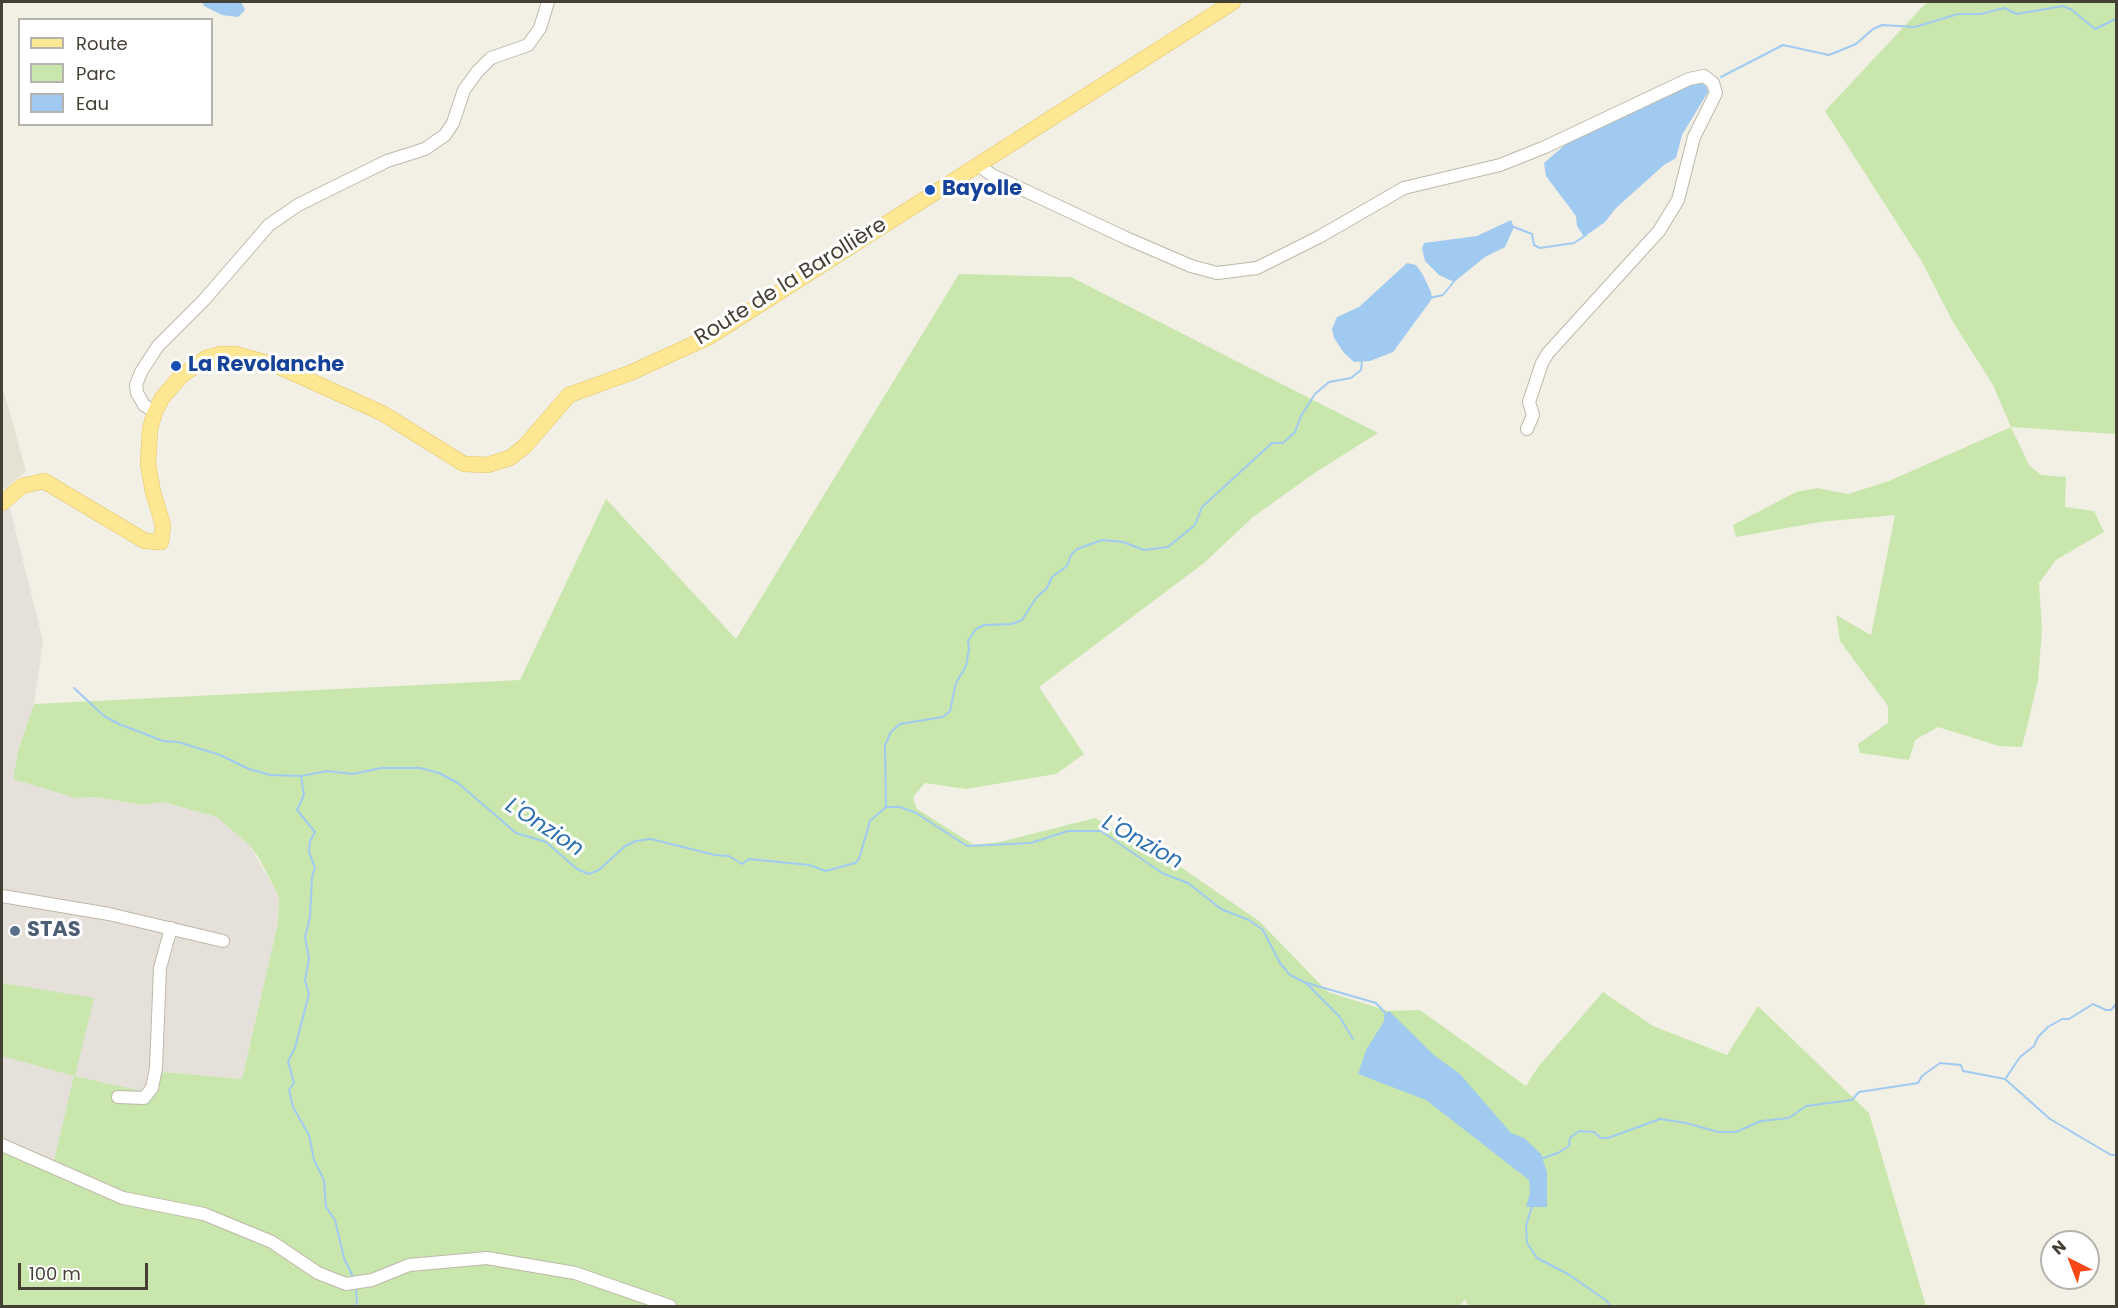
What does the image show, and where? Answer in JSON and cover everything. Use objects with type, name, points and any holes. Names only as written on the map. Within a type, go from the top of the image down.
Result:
[{"type":"main road","name":"Route de la Barollière","points":[[2,503],[22,486],[44,481],[146,541],[161,542],[164,525],[153,492],[148,464],[150,429],[155,412],[172,384],[206,358],[236,354],[275,365],[382,413],[464,464],[487,465],[510,458],[525,446],[569,395],[630,373],[709,337],[1233,2]]},
{"type":"street","points":[[155,412],[144,405],[137,393],[141,372],[158,346],[204,300],[268,225],[298,205],[387,161],[425,149],[445,135],[453,123],[464,90],[477,72],[491,58],[528,45],[540,28],[548,2]]},
{"type":"street","points":[[978,165],[992,175],[1180,262],[1217,273],[1257,268],[1319,237],[1404,188],[1449,175],[1500,165],[1545,147],[1689,79],[1704,76],[1713,83],[1716,93],[1694,137],[1678,200],[1659,231],[1548,353],[1542,363],[1529,402],[1533,415],[1527,429]]},
{"type":"street","points":[[2,896],[110,914],[223,941]]},
{"type":"street","points":[[118,1098],[144,1098],[152,1088],[156,1068],[160,968],[171,928]]},
{"type":"street","points":[[2,1145],[123,1198],[196,1211],[214,1218],[272,1242],[318,1273],[346,1284],[372,1280],[409,1265],[487,1258],[575,1273],[670,1306]]},
{"type":"shaded area","points":[[2,385],[26,471],[5,489],[2,488]]},
{"type":"shaded area","points":[[2,499],[9,505],[43,641],[34,704],[19,748],[75,798],[96,797],[143,805],[163,802],[217,817],[250,846],[279,897],[278,923],[242,1079],[163,1072],[145,1092],[67,1108],[53,1166],[2,1140]]},
{"type":"green space","points":[[1927,2],[2116,2],[2116,434],[2011,427],[1993,385],[1953,322],[1922,262],[1825,111]]},
{"type":"green space","points":[[959,274],[1071,277],[1378,433],[1316,472],[1253,517],[1204,563],[1039,687],[1084,754],[1056,774],[966,789],[925,783],[913,797],[917,809],[974,845],[1000,842],[1095,818],[1166,857],[1259,921],[1328,992],[1388,1011],[1420,1010],[1526,1086],[1538,1067],[1603,992],[1653,1026],[1727,1055],[1758,1006],[1869,1113],[1926,1306],[1468,1306],[1465,1299],[1460,1306],[2,1306],[2,1140],[53,1165],[74,1076],[2,1056],[2,983],[94,998],[75,1076],[145,1092],[163,1072],[242,1079],[278,923],[279,897],[259,858],[250,846],[217,817],[163,802],[143,805],[96,797],[76,798],[13,779],[19,748],[34,704],[520,680],[606,499],[736,639]]},
{"type":"green space","points":[[2011,427],[2029,465],[2041,475],[2066,477],[2065,507],[2094,511],[2104,532],[2056,560],[2039,583],[2042,630],[2038,681],[2022,747],[1999,746],[1938,727],[1915,740],[1909,760],[1860,753],[1858,744],[1888,723],[1888,706],[1840,641],[1836,615],[1871,635],[1895,515],[1820,522],[1736,537],[1733,525],[1796,492],[1817,488],[1848,494],[1889,481]]},
{"type":"water","points":[[202,2],[241,2],[245,10],[238,17],[222,15],[204,6]]},
{"type":"water","points":[[1701,83],[1706,86],[1708,92],[1682,135],[1676,158],[1664,165],[1616,208],[1605,222],[1584,237],[1577,226],[1576,216],[1546,176],[1544,163],[1573,138],[1666,97],[1688,84]]},
{"type":"water","points":[[1511,220],[1514,227],[1505,247],[1485,257],[1454,282],[1439,275],[1425,261],[1422,248],[1424,243],[1477,236]]},
{"type":"water","points":[[1407,263],[1416,265],[1423,275],[1432,298],[1393,352],[1370,361],[1354,362],[1344,353],[1334,338],[1332,329],[1337,317],[1359,307]]},
{"type":"water","points":[[1389,1011],[1435,1056],[1460,1074],[1511,1133],[1524,1138],[1541,1154],[1547,1172],[1547,1207],[1526,1207],[1530,1193],[1529,1180],[1426,1100],[1358,1074],[1366,1050],[1384,1021],[1384,1015]]},
{"type":"waterway","points":[[1721,77],[1783,45],[1829,55],[1856,44],[1873,29],[1882,25],[1915,27],[1958,14],[1981,14],[2004,8],[2017,14],[2063,6],[2072,10],[2095,29],[2116,19]]},
{"type":"waterway","points":[[1511,228],[1532,234],[1534,245],[1540,248],[1574,243],[1586,235]]},
{"type":"waterway","points":[[1430,298],[1443,295],[1455,280]]},
{"type":"waterway","points":[[886,807],[885,745],[891,732],[900,724],[943,717],[950,711],[956,683],[966,666],[968,641],[976,629],[984,625],[1012,624],[1022,620],[1036,598],[1047,588],[1052,577],[1067,566],[1071,555],[1077,549],[1102,540],[1123,542],[1144,550],[1168,547],[1195,525],[1202,507],[1272,443],[1283,443],[1295,432],[1301,416],[1315,394],[1329,382],[1351,378],[1361,370],[1362,361]]},
{"type":"waterway","name":"L'Onzion","points":[[74,688],[104,716],[119,724],[163,741],[178,742],[220,755],[249,769],[270,775],[301,776],[327,771],[353,774],[381,768],[420,768],[439,773],[458,783],[516,833],[546,842],[577,869],[589,874],[599,870],[625,846],[636,841],[651,839],[715,855],[729,856],[742,864],[749,859],[809,865],[826,871],[855,863],[859,859],[870,821],[886,807],[900,807],[916,813],[967,846],[1031,843],[1068,831],[1101,831],[1162,873],[1188,883],[1221,909],[1249,920],[1263,930],[1280,963],[1290,975],[1306,983],[1339,1016],[1353,1039]]},
{"type":"waterway","points":[[301,776],[304,795],[297,810],[315,832],[310,841],[309,852],[315,868],[312,877],[310,917],[305,937],[309,958],[305,980],[309,994],[295,1048],[288,1061],[294,1083],[289,1090],[293,1107],[309,1135],[314,1160],[324,1180],[326,1207],[335,1220],[344,1258],[354,1279]]},
{"type":"waterway","name":"L'Onzion","points":[[1307,983],[1376,1003],[1388,1016]]},
{"type":"waterway","points":[[2006,1078],[2020,1057],[2034,1046],[2038,1037],[2048,1027],[2062,1019],[2069,1019],[2093,1004],[2106,1010],[2111,1010],[2116,1004]]},
{"type":"waterway","points":[[1540,1159],[1558,1153],[1569,1146],[1570,1138],[1579,1131],[1594,1132],[1601,1138],[1608,1138],[1660,1119],[1718,1132],[1736,1132],[1761,1121],[1789,1118],[1806,1106],[1852,1100],[1859,1092],[1918,1083],[1922,1076],[1940,1063],[1961,1065],[1963,1071],[2005,1079],[2050,1119],[2111,1155],[2116,1155]]},
{"type":"waterway","name":"L'Onzion","points":[[1532,1207],[1526,1225],[1527,1243],[1537,1258],[1568,1274],[1607,1301],[1610,1306]]},
{"type":"waterway","points":[[356,1288],[357,1306]]},
{"type":"place","name":"Bayolle","points":[[930,190]]},
{"type":"place","name":"La Revolanche","points":[[176,366]]},
{"type":"place","name":"STAS","points":[[15,931]]}]
